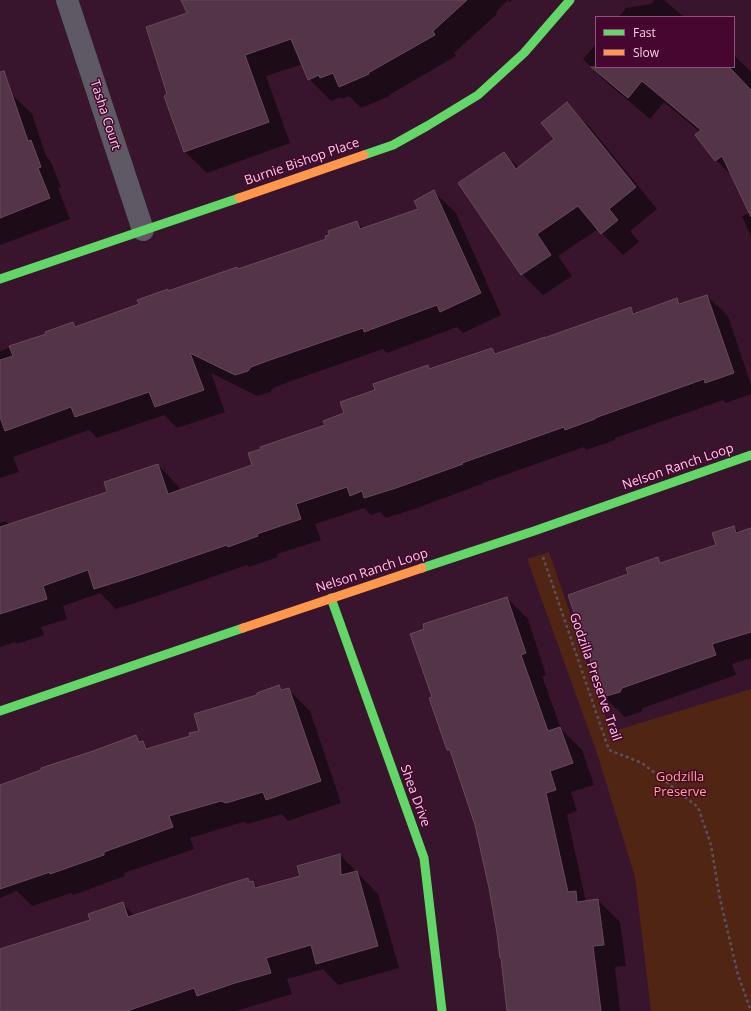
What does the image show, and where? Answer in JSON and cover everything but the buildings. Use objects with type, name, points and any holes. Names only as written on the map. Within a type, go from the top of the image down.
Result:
[{"type":"street","name":"Tasha Court","points":[[67,0],[143,230]]},
{"type":"street","name":"Burnie Bishop Place","points":[[0,279],[393,145],[478,95],[524,53],[570,0]]},
{"type":"street","name":"Nelson Ranch Loop","points":[[0,711],[331,598],[534,531],[751,455]]},
{"type":"street","name":"Shea Drive","points":[[331,598],[424,858],[442,1011]]},
{"type":"path","name":"Godzilla Preserve Trail","points":[[544,561],[608,750],[642,764],[698,807],[711,845],[720,899],[738,975],[751,1011]]},
{"type":"green space","name":"Godzilla Preserve","points":[[549,552],[611,732],[751,689],[751,1011],[651,1011],[635,877],[597,753],[527,559]]},
{"type":"traffic: fast","points":[[364,155],[393,145],[478,95],[524,53],[570,0]]},
{"type":"traffic: fast","points":[[0,279],[239,198]]},
{"type":"traffic: fast","points":[[422,568],[534,531],[751,455]]},
{"type":"traffic: fast","points":[[331,598],[424,858],[442,1011]]},
{"type":"traffic: fast","points":[[0,711],[243,628]]},
{"type":"traffic: slow","points":[[239,198],[364,155]]},
{"type":"traffic: slow","points":[[243,628],[422,568]]}]
